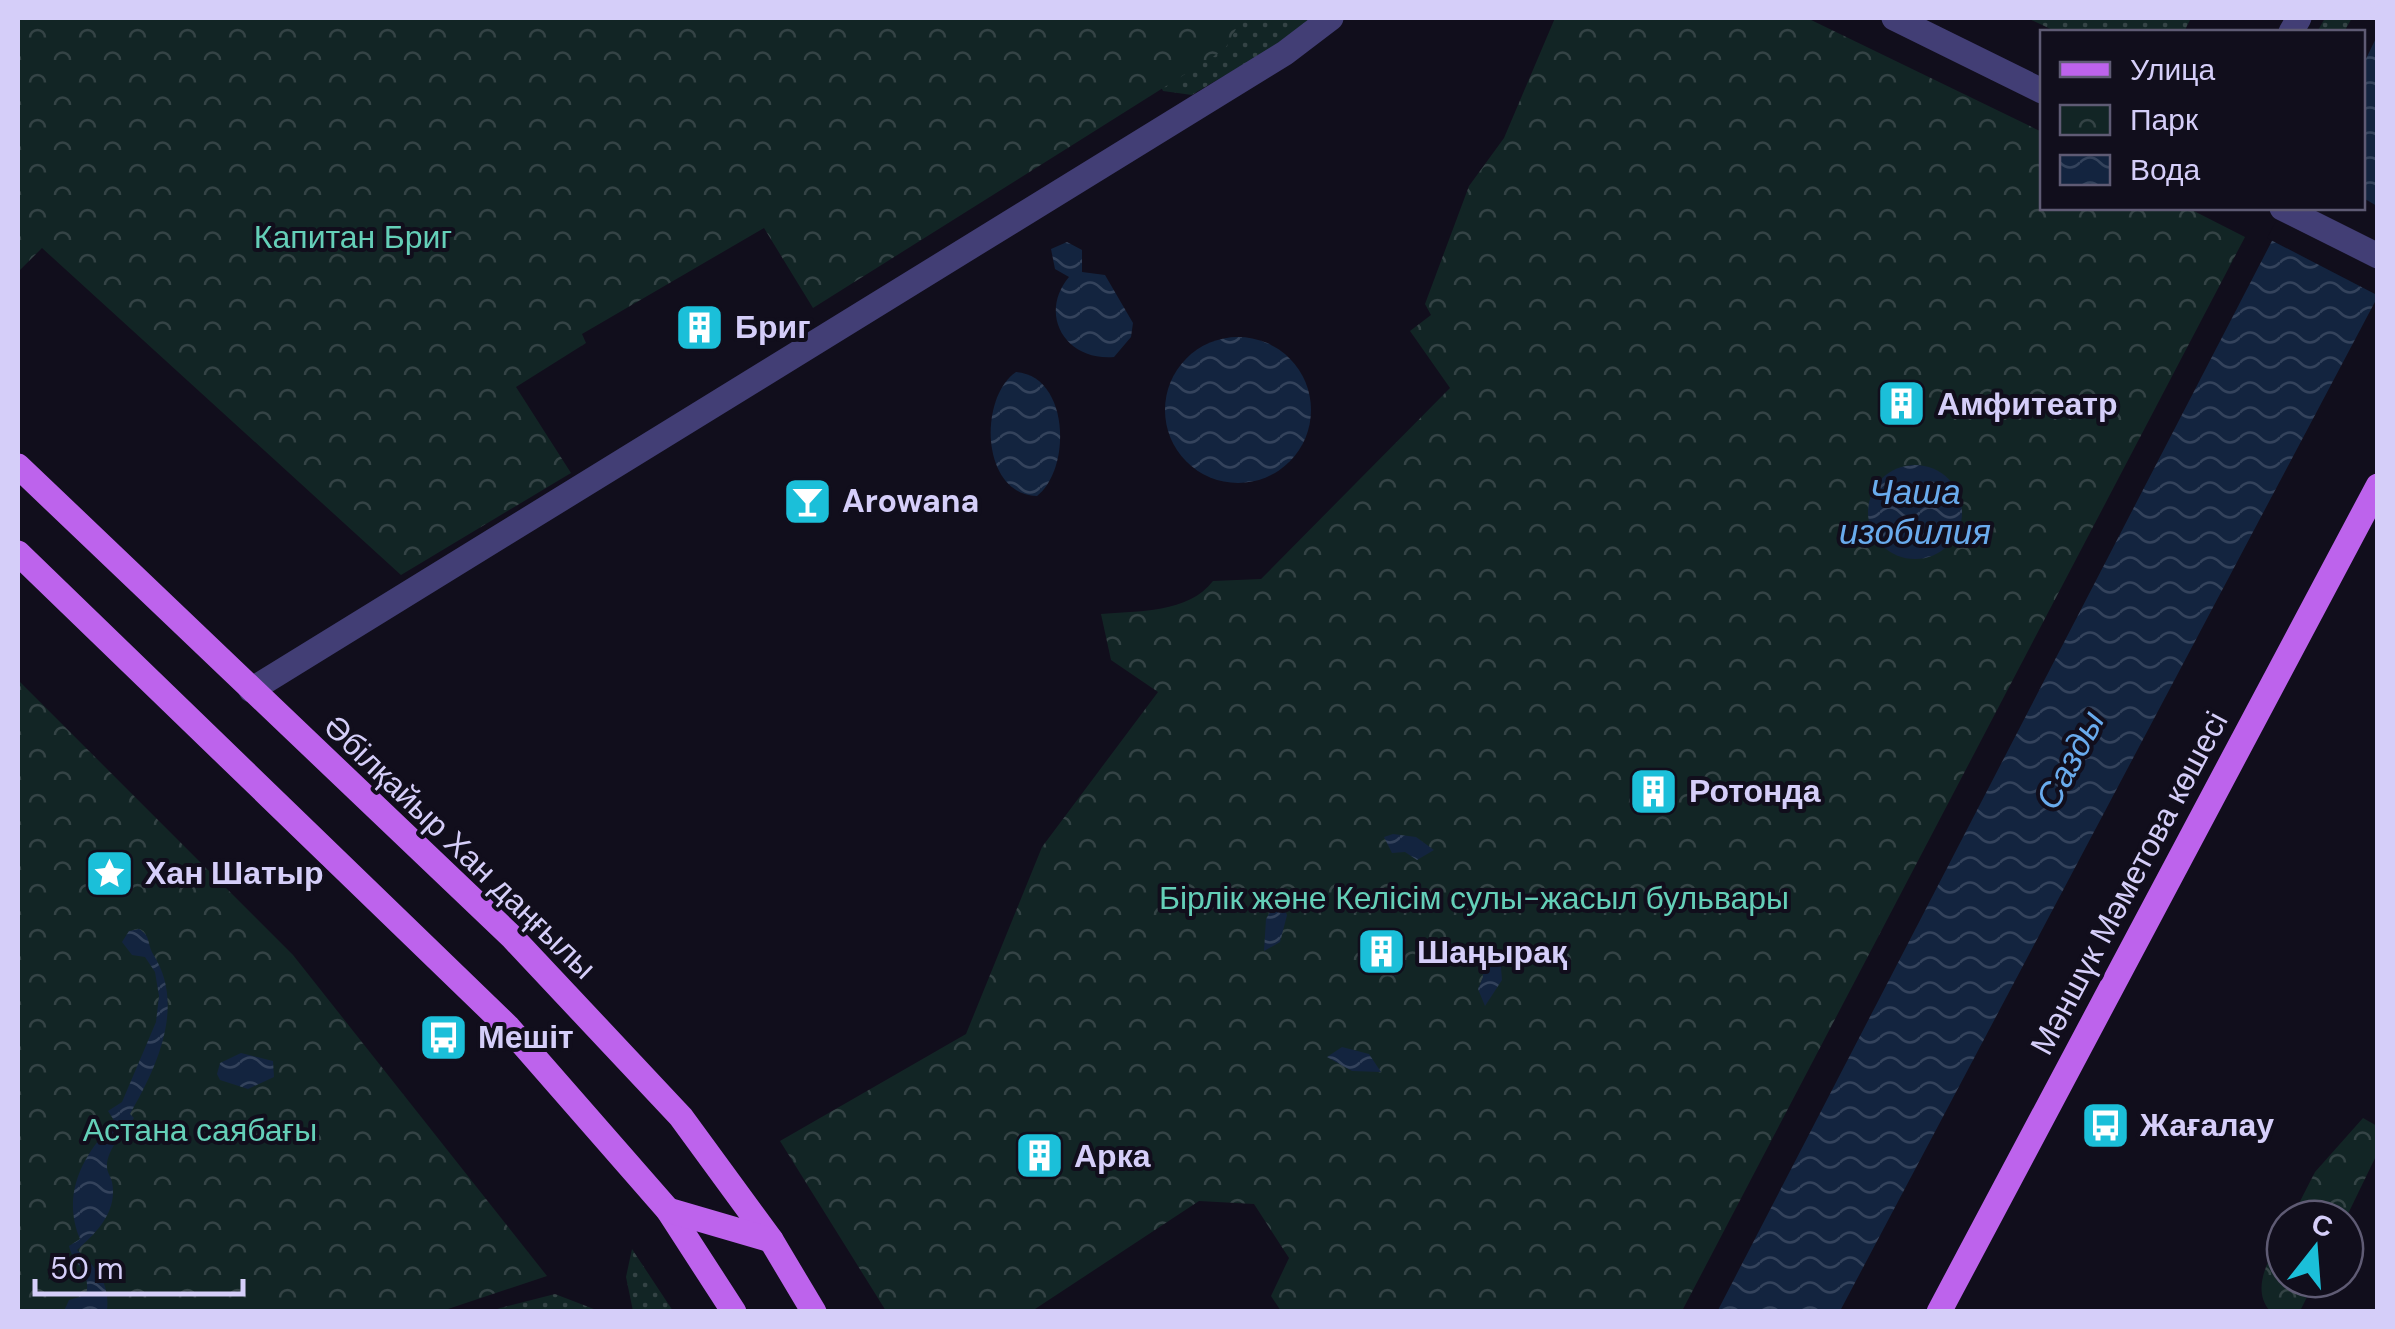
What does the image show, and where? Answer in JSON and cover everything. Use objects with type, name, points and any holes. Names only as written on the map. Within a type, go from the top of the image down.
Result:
[{"type":"main road","name":"Әбілқайыр Хан даңғылы","points":[[18,466],[512,937],[681,1117],[771,1240],[814,1312]]},
{"type":"main road","name":"Мәншүк Мәметова көшесі","points":[[1939,1312],[2378,486]]},
{"type":"main road","points":[[18,552],[508,1027],[668,1210],[734,1312]]},
{"type":"main road","points":[[668,1210],[771,1240]]},
{"type":"street","points":[[250,690],[1258,70],[1330,18]]},
{"type":"street","points":[[1894,18],[2040,90]]},
{"type":"street","points":[[2286,210],[2378,256]]},
{"type":"green space","name":"Капитан Бриг","points":[[18,18],[1242,18],[1225,49],[813,308],[764,228],[582,334],[586,343],[516,387],[571,473],[401,575],[42,248],[18,272]]},
{"type":"green space","points":[[1220,18],[1316,18],[1192,95],[1163,91],[1150,63]]},
{"type":"green space","name":"Бірлік және Келісім сулы-жасыл бульвары","points":[[1555,18],[1807,18],[2040,131],[2040,210],[2192,210],[2245,237],[1682,1311],[1281,1311],[1271,1296],[1289,1258],[1254,1204],[1199,1201],[1032,1311],[886,1311],[780,1141],[966,1034],[1042,847],[1158,692],[1111,660],[1101,614],[1177,605],[1213,581],[1261,579],[1450,388],[1410,331],[1431,315],[1425,304],[1469,186],[1504,138]]},
{"type":"green space","points":[[2027,18],[2191,18],[2185,30],[2053,30]]},
{"type":"green space","points":[[2325,18],[2352,18],[2345,30],[2318,30]]},
{"type":"green space","name":"Астана саябағы","points":[[18,680],[293,955],[547,1276],[442,1311],[18,1311]]},
{"type":"green space","points":[[2363,1118],[2377,1126],[2377,1154],[2355,1199],[2301,1199],[2315,1172]]},
{"type":"green space","points":[[632,1249],[673,1311],[633,1311],[626,1277]]},
{"type":"green space","points":[[2265,1270],[2265,1299],[2306,1299],[2300,1311],[2270,1311],[2264,1302]]},
{"type":"green space","points":[[555,1294],[599,1311],[492,1311],[500,1308]]},
{"type":"water","name":"Сазды","points":[[2377,36],[2377,298],[1840,1311],[1717,1312],[2288,210],[2365,210],[2365,61]]},
{"type":"water","points":[[1067,242],[1082,250],[1082,272],[1105,275],[1133,323],[1131,337],[1114,357],[1082,351],[1070,343],[1057,320],[1060,291],[1069,277],[1055,269],[1051,249]]},
{"type":"water","points":[[1238,337],[1266,342],[1290,358],[1306,382],[1311,410],[1306,438],[1290,462],[1266,478],[1238,483],[1210,478],[1186,462],[1170,438],[1165,410],[1170,382],[1186,358],[1210,342]]},
{"type":"water","points":[[1016,372],[1034,377],[1047,389],[1060,425],[1056,465],[1037,496],[1018,491],[1005,480],[991,443],[995,402]]},
{"type":"water","name":"Чаша изобилия","points":[[1915,465],[1933,469],[1948,479],[1958,494],[1962,512],[1958,530],[1948,545],[1933,555],[1915,559],[1897,555],[1882,545],[1872,530],[1868,512],[1872,494],[1882,479],[1897,469]]},
{"type":"water","points":[[1384,837],[1416,837],[1434,850],[1417,860],[1405,852],[1392,853]]},
{"type":"water","points":[[1279,897],[1287,915],[1280,942],[1264,951],[1266,919]]},
{"type":"water","points":[[139,929],[147,937],[163,974],[167,994],[164,1036],[150,1076],[130,1114],[134,1118],[110,1154],[107,1167],[113,1193],[109,1212],[77,1250],[101,1277],[107,1311],[64,1311],[69,1300],[86,1295],[87,1287],[69,1246],[80,1239],[73,1206],[78,1176],[93,1147],[115,1122],[108,1111],[122,1102],[156,1022],[159,996],[155,972],[145,957],[132,955],[122,942],[129,931]]},
{"type":"water","points":[[1370,929],[1406,939],[1396,976],[1359,967]]},
{"type":"water","points":[[1500,955],[1502,980],[1485,1006],[1478,989],[1483,977],[1482,964]]},
{"type":"water","points":[[1342,1047],[1369,1054],[1381,1072],[1352,1071],[1327,1057]]},
{"type":"water","points":[[241,1053],[273,1061],[274,1077],[248,1089],[220,1080],[220,1063]]},
{"type":"pier","points":[[2365,199],[2377,206],[2377,295],[2267,238],[2282,210],[2365,210]]},
{"type":"place","name":"Бриг","points":[[700,327]]},
{"type":"place","name":"Амфитеатр","points":[[1902,404]]},
{"type":"place","name":"Arowana","points":[[807,501]]},
{"type":"place","name":"Ротонда","points":[[1654,791]]},
{"type":"place","name":"Хан Шатыр","points":[[110,873]]},
{"type":"place","name":"Шаңырақ","points":[[1382,952]]},
{"type":"place","name":"Мешіт","points":[[443,1037]]},
{"type":"place","name":"Жағалау","points":[[2105,1125]]},
{"type":"place","name":"Арка","points":[[1039,1156]]}]
